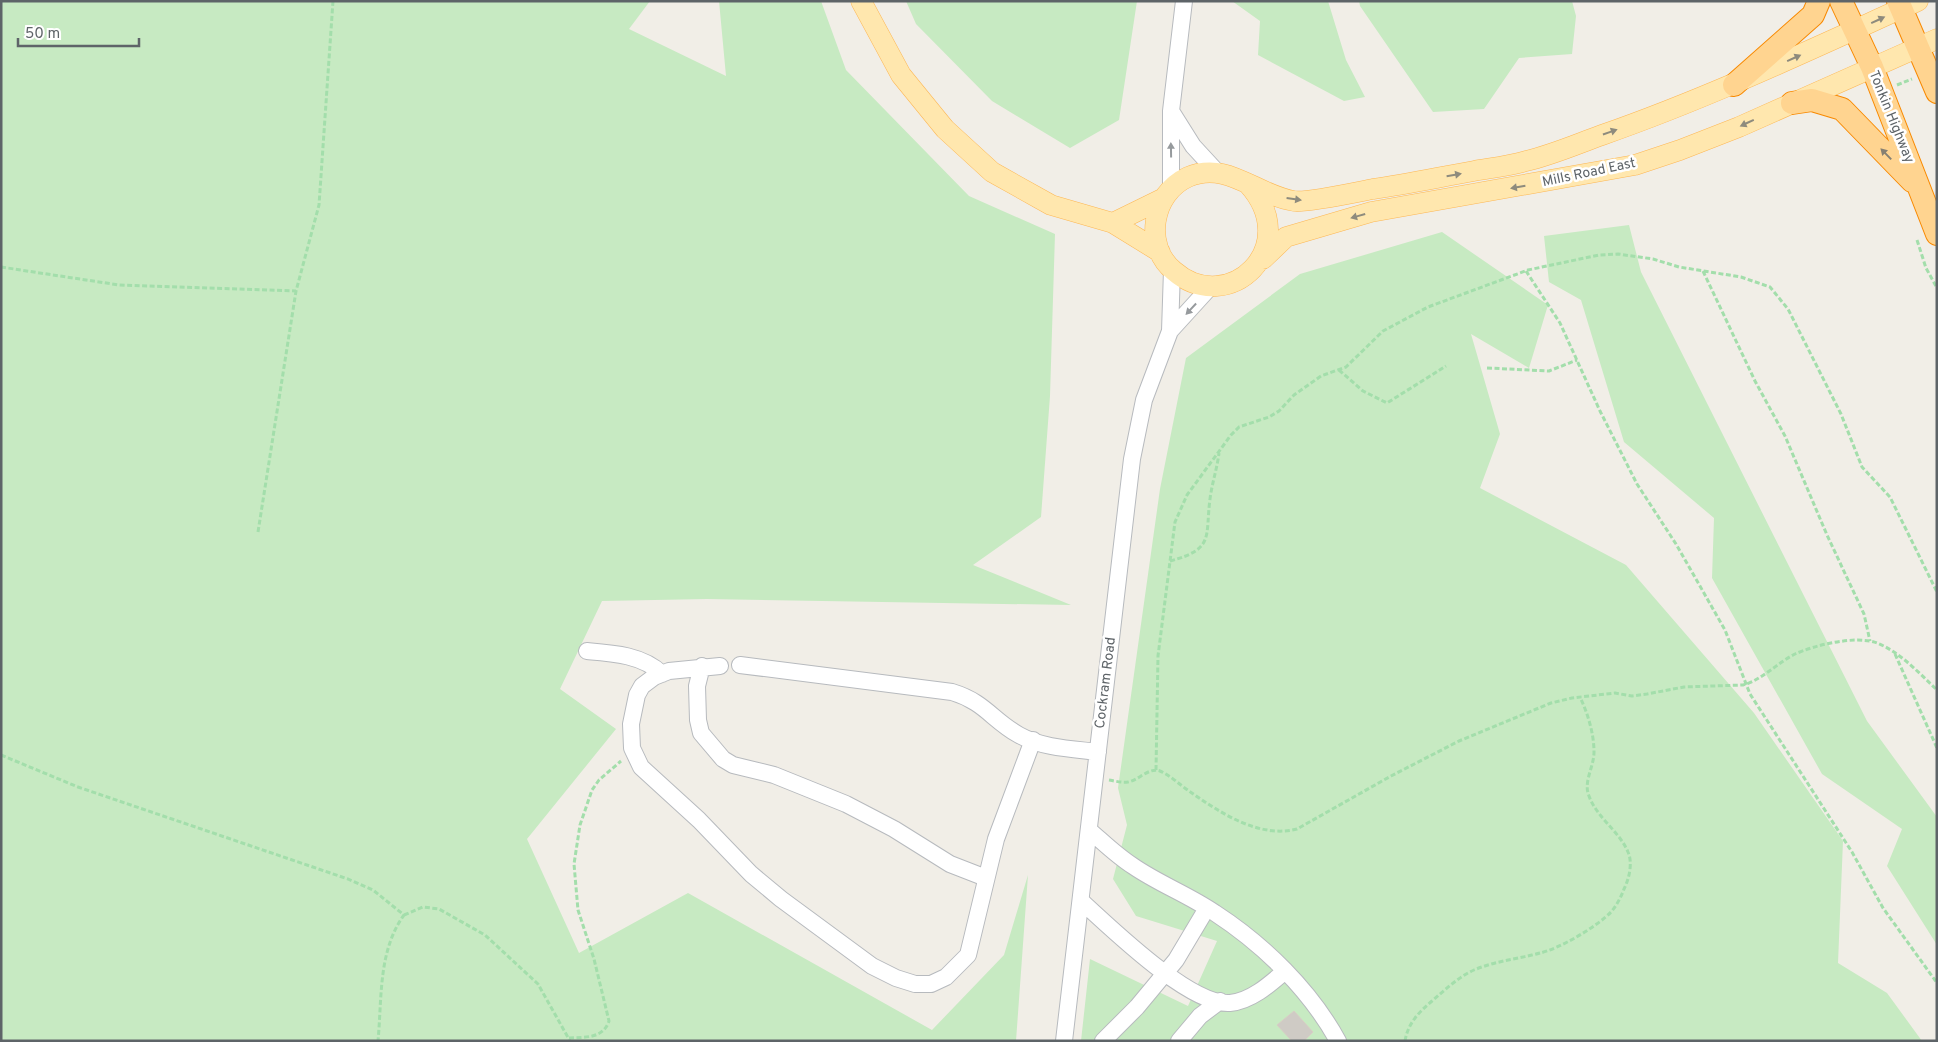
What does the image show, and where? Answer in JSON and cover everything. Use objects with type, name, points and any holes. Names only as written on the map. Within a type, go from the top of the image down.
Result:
[{"type":"highway","points":[[1734,85],[1813,15],[1819,1]]},
{"type":"highway","name":"Tonkin Highway","points":[[1841,1],[1872,67],[1920,189],[1927,236]]},
{"type":"highway","points":[[1906,4],[1927,43],[1937,92]]},
{"type":"highway","points":[[1792,103],[1812,100],[1842,109],[1920,189]]},
{"type":"main road","points":[[861,1],[900,75],[945,129],[992,172],[1051,205],[1113,223],[1160,252]]},
{"type":"main road","name":"Mills Road East","points":[[1248,184],[1295,201],[1526,161],[1662,114],[1734,85],[1855,31],[1906,4]]},
{"type":"main road","name":"Mills Road East","points":[[1255,266],[1286,237],[1371,212],[1635,165],[1731,130],[1927,43]]},
{"type":"main road","points":[[1113,223],[1168,193],[1185,179],[1200,173],[1217,172],[1234,176],[1248,184],[1260,198],[1268,215],[1269,233],[1265,251],[1255,266],[1235,281],[1211,286],[1184,279],[1172,270],[1160,252],[1155,234],[1156,215],[1168,193]]},
{"type":"street","points":[[1168,193],[1171,111],[1184,1]]},
{"type":"street","points":[[1171,111],[1193,146],[1217,172]]},
{"type":"street","name":"Cockram Road","points":[[1064,1041],[1132,459],[1144,400],[1170,331],[1172,270]]},
{"type":"street","name":"Cockram Road","points":[[1170,331],[1211,286]]},
{"type":"street","points":[[587,651],[631,657],[656,668],[662,674]]},
{"type":"street","points":[[740,665],[952,692],[978,702],[1020,736],[1043,744],[1098,752]]},
{"type":"street","points":[[720,666],[702,666],[662,674],[642,686],[631,724],[631,739],[634,752],[642,767],[699,820],[751,874],[781,899],[872,966],[896,978],[915,984],[931,984],[946,977],[968,955],[996,839],[1033,740]]},
{"type":"street","points":[[702,666],[697,686],[698,720],[701,733],[723,759],[733,766],[774,775],[846,804],[894,829],[950,864],[986,878]]},
{"type":"street","points":[[1089,830],[1132,866],[1207,908],[1235,928],[1284,971],[1323,1016],[1338,1041]]},
{"type":"street","points":[[1080,901],[1164,973],[1200,995],[1220,1002],[1242,1001],[1262,990],[1284,971]]},
{"type":"street","points":[[1103,1041],[1137,1007],[1176,960],[1207,908]]},
{"type":"street","points":[[1179,1041],[1200,1016],[1220,1002]]},
{"type":"path","points":[[258,532],[296,291],[319,205],[333,1]]},
{"type":"path","points":[[1927,236],[1926,268],[1937,288]]},
{"type":"path","points":[[1156,770],[1158,656],[1168,593],[1175,522],[1181,506],[1219,452],[1239,427],[1269,417],[1311,383],[1322,376],[1346,367],[1383,331],[1428,307],[1526,271],[1599,255],[1618,254],[1653,259],[1679,267],[1757,281],[1770,287],[1780,297],[1837,406],[1862,467],[1890,497],[1937,592]]},
{"type":"path","points":[[1,266],[119,285],[296,291]]},
{"type":"path","points":[[1526,271],[1560,323],[1637,484],[1686,560],[1725,630],[1750,694],[1852,852],[1883,908],[1937,983]]},
{"type":"path","points":[[1703,271],[1755,381],[1785,436],[1827,535],[1864,614],[1870,641]]},
{"type":"path","points":[[1488,368],[1549,371],[1577,360]]},
{"type":"path","points":[[1339,370],[1364,391],[1387,403],[1446,366]]},
{"type":"path","points":[[1170,561],[1196,552],[1203,545],[1208,534],[1210,496],[1217,472],[1219,452]]},
{"type":"path","points":[[1156,770],[1248,825],[1276,833],[1297,829],[1391,776],[1459,741],[1551,703],[1615,693],[1632,696],[1684,687],[1746,685],[1795,654],[1836,642],[1870,641],[1894,653],[1937,690]]},
{"type":"path","points":[[1894,653],[1937,748]]},
{"type":"path","points":[[1404,1041],[1409,1025],[1420,1011],[1463,975],[1500,962],[1542,953],[1601,921],[1612,911],[1620,898],[1628,881],[1630,865],[1628,852],[1588,795],[1588,783],[1594,753],[1589,722],[1580,697]]},
{"type":"path","points":[[378,1041],[383,969],[387,948],[396,926],[404,915],[423,907],[439,909],[485,935],[538,984],[570,1039],[597,1036],[607,1028],[609,1021],[594,959],[578,910],[574,864],[585,806],[599,780],[634,752]]},
{"type":"path","points":[[1,755],[78,787],[348,879],[373,890],[404,915]]},
{"type":"path","points":[[1095,777],[1128,782],[1156,770]]},
{"type":"green space","points":[[1,1],[650,1],[629,29],[726,76],[719,1],[821,1],[846,70],[969,196],[1055,234],[1050,396],[1041,517],[973,565],[1071,605],[707,599],[602,601],[560,689],[616,729],[527,839],[579,953],[688,893],[932,1030],[1004,955],[1028,875],[1016,1041],[1,1041]]},
{"type":"green space","points":[[906,1],[1137,1],[1119,120],[1070,148],[992,101],[916,24]]},
{"type":"green space","points":[[1232,1],[1328,1],[1346,60],[1365,97],[1344,101],[1258,55],[1260,21]]},
{"type":"green space","points":[[1359,1],[1572,1],[1576,16],[1572,54],[1519,58],[1484,109],[1433,112],[1360,6]]},
{"type":"green space","points":[[1629,225],[1641,272],[1867,721],[1937,817],[1937,945],[1887,866],[1902,829],[1822,774],[1712,578],[1714,518],[1624,442],[1581,300],[1549,282],[1544,236]]},
{"type":"green space","points":[[1442,232],[1548,305],[1529,368],[1471,334],[1500,434],[1480,488],[1626,565],[1754,713],[1843,841],[1838,963],[1887,993],[1922,1041],[1081,1041],[1090,959],[1188,1006],[1217,941],[1136,916],[1113,879],[1127,825],[1118,788],[1160,489],[1186,358],[1300,274]]},
{"type":"building","points":[[1294,1011],[1313,1032],[1304,1041],[1292,1041],[1277,1025]]}]
